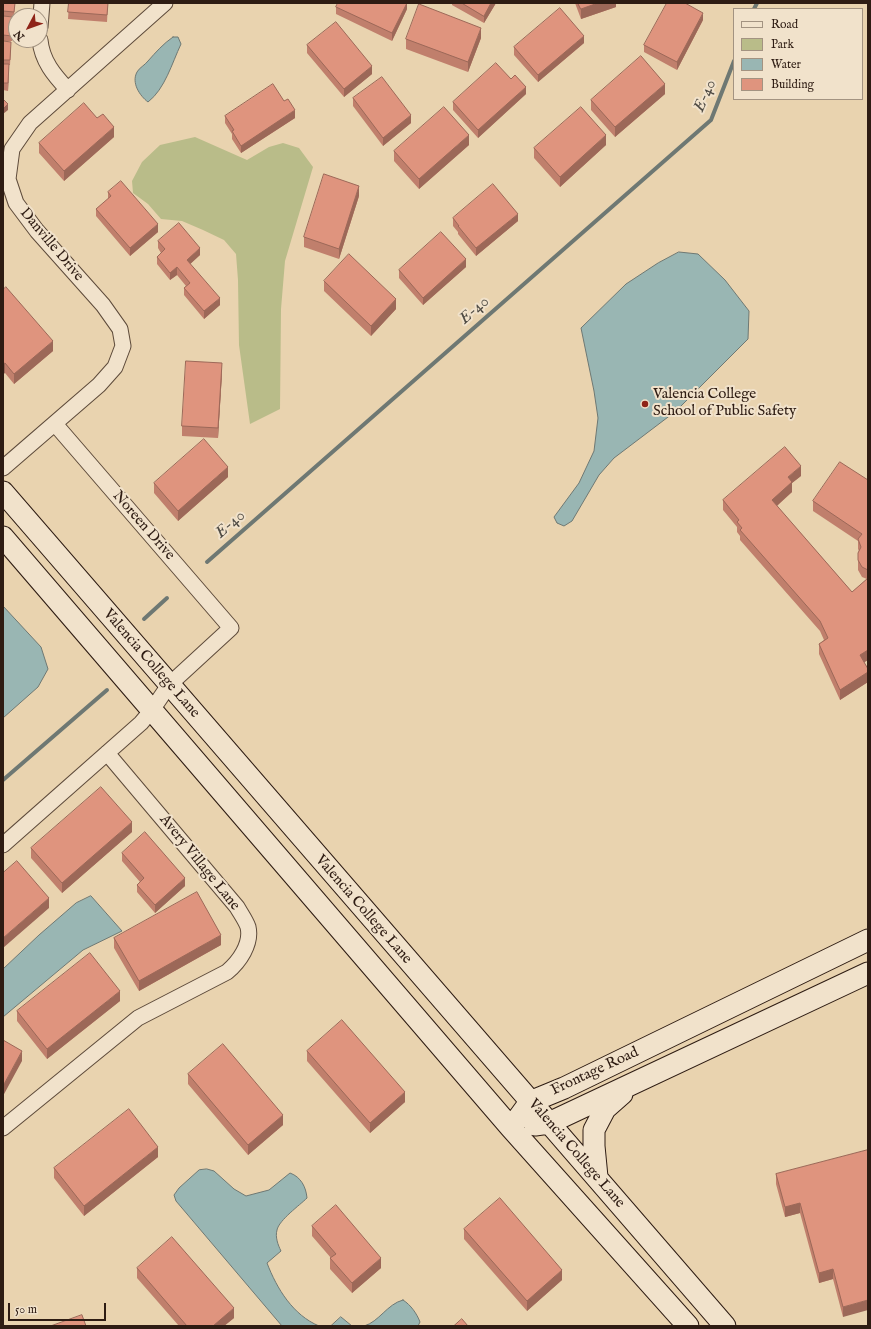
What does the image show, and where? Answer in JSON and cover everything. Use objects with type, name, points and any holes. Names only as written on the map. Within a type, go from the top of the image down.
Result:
[{"type":"street","name":"Danville Drive","points":[[3,468],[99,385],[115,367],[123,346],[120,329],[103,306],[37,231],[16,203],[8,179],[12,149],[30,123],[165,3]]},
{"type":"street","points":[[42,48],[48,66],[68,90]]},
{"type":"street","name":"Noreen Drive","points":[[55,424],[231,628],[169,685]]},
{"type":"street","name":"Valencia College Lane","points":[[3,492],[530,1102],[597,1176],[725,1326]]},
{"type":"street","name":"Valencia College Lane","points":[[3,536],[511,1128],[688,1326]]},
{"type":"street","points":[[3,845],[141,723],[169,685]]},
{"type":"street","name":"Avery Village Lane","points":[[3,1128],[138,1018],[227,972],[240,959],[247,942],[248,928],[237,907],[107,752]]},
{"type":"street","name":"Frontage Road","points":[[530,1102],[564,1088],[868,940]]},
{"type":"street","name":"Frontage Road","points":[[511,1128],[549,1123],[868,973]]},
{"type":"street","points":[[597,1176],[594,1130],[605,1109],[634,1083]]},
{"type":"street","points":[[511,1128],[530,1102]]},
{"type":"green space","points":[[195,137],[247,160],[269,147],[283,143],[299,148],[313,167],[285,261],[281,309],[280,409],[250,424],[239,345],[236,254],[224,240],[203,230],[182,221],[161,219],[148,204],[133,193],[132,181],[142,162],[160,145]]},
{"type":"water","points":[[173,37],[178,37],[181,44],[164,83],[154,97],[148,102],[137,89],[135,76],[139,69]]},
{"type":"water","points":[[679,252],[698,254],[725,280],[749,311],[748,339],[676,411],[614,458],[599,475],[572,521],[564,526],[557,523],[554,517],[579,483],[594,451],[598,418],[581,328],[626,284],[658,263]]},
{"type":"water","points":[[3,606],[41,647],[48,669],[38,687],[3,718]]},
{"type":"water","points":[[91,896],[122,931],[83,950],[3,1017],[3,969],[76,903]]},
{"type":"water","points":[[207,1169],[214,1171],[234,1189],[246,1196],[269,1190],[290,1173],[300,1180],[307,1198],[286,1217],[279,1226],[276,1233],[281,1251],[267,1263],[271,1273],[287,1300],[301,1315],[319,1326],[282,1326],[176,1201],[174,1195],[179,1188],[199,1170]]},
{"type":"water","points":[[403,1300],[411,1307],[417,1316],[420,1322],[418,1326],[364,1326],[374,1321],[392,1305]]},
{"type":"water","points":[[341,1317],[352,1326],[331,1326]]},
{"type":"building","points":[[3,3],[15,3],[14,8],[8,8],[8,11],[3,11]]},
{"type":"building","points":[[69,3],[108,3],[107,15],[68,12]]},
{"type":"building","points":[[338,3],[407,3],[392,33],[336,7]]},
{"type":"building","points":[[462,3],[491,3],[484,16]]},
{"type":"building","points":[[578,3],[598,3],[581,9]]},
{"type":"building","points":[[667,3],[685,3],[703,13],[677,62],[644,45]]},
{"type":"building","points":[[419,4],[481,28],[468,62],[406,39]]},
{"type":"building","points":[[560,8],[584,36],[538,75],[514,47]]},
{"type":"building","points":[[3,16],[8,16],[8,36],[3,35]]},
{"type":"building","points":[[336,22],[372,66],[344,89],[307,45]]},
{"type":"building","points":[[3,41],[8,42],[8,48],[11,48],[10,60],[3,60]]},
{"type":"building","points":[[641,56],[665,84],[615,127],[591,100]]},
{"type":"building","points":[[496,63],[511,79],[515,75],[526,87],[478,130],[453,102]]},
{"type":"building","points":[[3,64],[9,64],[8,83],[3,83]]},
{"type":"building","points":[[382,77],[411,115],[383,138],[353,98]]},
{"type":"building","points":[[273,84],[284,101],[288,99],[295,110],[241,146],[232,131],[234,130],[225,116]]},
{"type":"building","points":[[3,99],[8,104],[3,109]]},
{"type":"building","points":[[84,103],[97,118],[103,114],[114,127],[64,171],[39,143]]},
{"type":"building","points":[[444,107],[469,135],[419,179],[394,151]]},
{"type":"building","points":[[581,107],[606,135],[560,177],[534,148]]},
{"type":"building","points":[[324,174],[359,186],[339,249],[304,237]]},
{"type":"building","points":[[121,181],[158,224],[130,248],[96,209],[111,196],[108,192]]},
{"type":"building","points":[[493,184],[518,214],[476,248],[453,218]]},
{"type":"building","points":[[179,223],[200,248],[187,260],[220,298],[204,311],[184,288],[190,283],[177,267],[170,273],[157,257],[165,249],[158,241]]},
{"type":"building","points":[[441,232],[466,259],[423,298],[399,270]]},
{"type":"building","points":[[349,254],[396,299],[371,326],[324,281]]},
{"type":"building","points":[[6,287],[53,341],[14,374],[5,363],[3,364],[3,290]]},
{"type":"building","points":[[186,361],[222,363],[218,428],[182,426]]},
{"type":"building","points":[[204,439],[228,467],[178,511],[154,483]]},
{"type":"building","points":[[785,447],[801,466],[788,477],[792,482],[772,500],[852,592],[868,578],[868,650],[860,655],[868,669],[868,672],[840,690],[819,644],[828,638],[820,621],[740,530],[742,528],[737,522],[739,520],[723,500]]},
{"type":"building","points":[[840,462],[868,480],[868,570],[862,567],[858,560],[858,553],[861,547],[858,539],[862,534],[813,501]]},
{"type":"building","points":[[101,787],[132,822],[62,883],[31,848]]},
{"type":"building","points":[[145,832],[185,878],[155,905],[137,885],[144,878],[122,853]]},
{"type":"building","points":[[17,861],[49,898],[3,938],[3,873]]},
{"type":"building","points":[[197,892],[221,935],[139,981],[114,938]]},
{"type":"building","points":[[90,953],[120,991],[47,1049],[17,1011]]},
{"type":"building","points":[[342,1020],[405,1092],[370,1123],[307,1051]]},
{"type":"building","points":[[3,1040],[22,1051],[3,1086]]},
{"type":"building","points":[[223,1044],[283,1115],[248,1145],[188,1074]]},
{"type":"building","points":[[129,1109],[158,1147],[84,1206],[54,1168]]},
{"type":"building","points":[[868,1150],[868,1300],[843,1307],[833,1269],[819,1273],[800,1203],[785,1207],[776,1174]]},
{"type":"building","points":[[500,1198],[562,1270],[527,1301],[464,1229]]},
{"type":"building","points":[[336,1205],[381,1258],[352,1283],[330,1258],[336,1254],[312,1226]]},
{"type":"building","points":[[172,1237],[234,1308],[213,1326],[187,1326],[137,1268]]},
{"type":"building","points":[[82,1315],[86,1326],[51,1326]]},
{"type":"building","points":[[462,1319],[468,1326],[454,1326]]},
{"type":"waterway","name":"E-40","points":[[754,8],[757,3]]},
{"type":"waterway","name":"E-40","points":[[207,562],[711,120],[733,64]]},
{"type":"waterway","name":"E-40","points":[[144,619],[167,598]]},
{"type":"waterway","name":"E-40","points":[[3,780],[107,690]]},
{"type":"place","name":"Valencia College School of Public Safety","points":[[645,404]]}]
